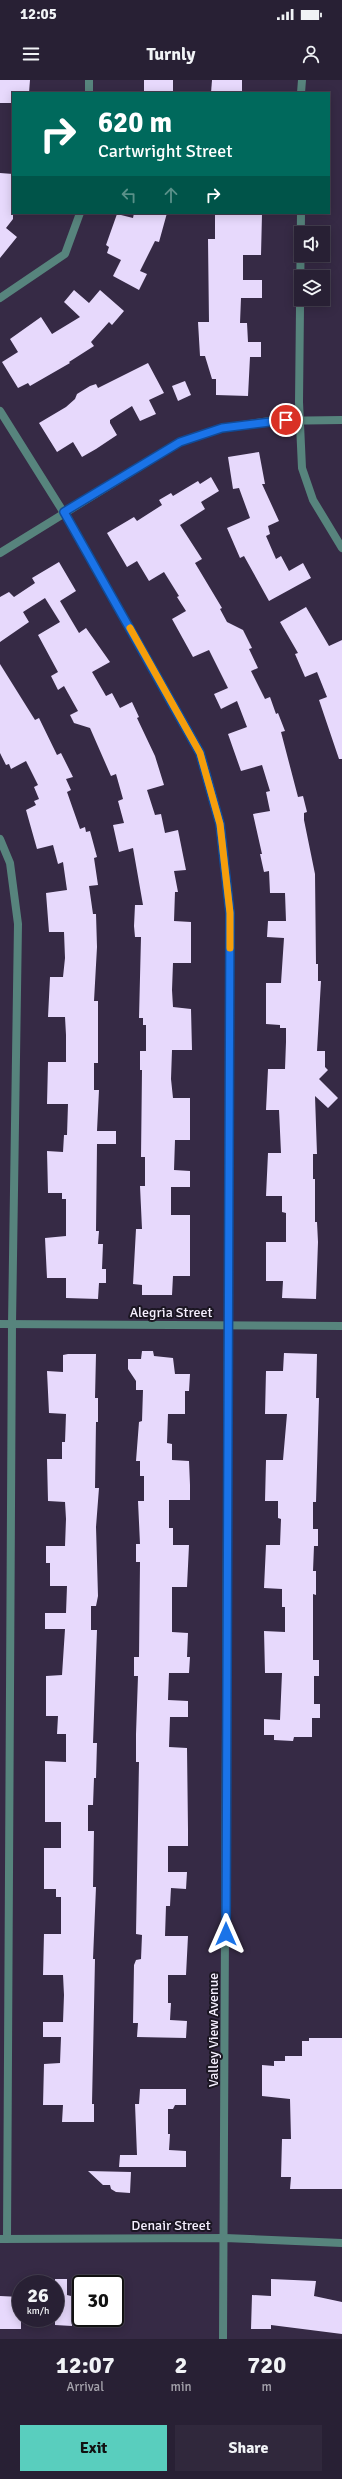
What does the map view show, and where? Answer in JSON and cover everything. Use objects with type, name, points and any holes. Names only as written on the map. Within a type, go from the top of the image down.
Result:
[{"type":"street","points":[[88,92],[89,80]]},
{"type":"street","points":[[301,92],[302,80]]},
{"type":"street","points":[[0,298],[65,254],[80,214]]},
{"type":"street","points":[[301,214],[300,419],[302,468],[313,500],[342,548]]},
{"type":"street","name":"Valley View Avenue","points":[[0,411],[64,512],[200,753],[220,824],[230,913],[225,2238],[223,2339]]},
{"type":"street","points":[[0,553],[64,512],[180,442],[222,428],[300,419],[342,420]]},
{"type":"street","points":[[0,839],[10,863],[18,924],[12,1324],[4,2239]]},
{"type":"street","name":"Alegria Street","points":[[0,1324],[342,1326]]},
{"type":"street","name":"Denair Street","points":[[4,2239],[225,2238],[342,2243]]},
{"type":"building","points":[[0,80],[30,80],[29,92],[12,92],[12,103],[0,103]]},
{"type":"building","points":[[144,80],[173,80],[173,92],[144,92]]},
{"type":"building","points":[[212,80],[242,80],[242,92],[211,92]]},
{"type":"building","points":[[0,173],[12,174],[13,219],[6,228],[17,237],[0,258]]},
{"type":"building","points":[[117,214],[133,218],[134,214],[167,214],[159,242],[155,241],[140,271],[147,274],[139,290],[113,276],[121,260],[107,253],[109,247],[106,245]]},
{"type":"building","points":[[215,214],[262,214],[261,255],[243,255],[243,280],[262,280],[262,298],[241,298],[240,323],[247,323],[248,342],[261,342],[261,357],[250,357],[248,396],[216,395],[216,379],[212,379],[205,356],[200,356],[198,322],[209,322],[208,239],[215,239]]},
{"type":"building","points":[[74,290],[89,303],[100,290],[124,311],[112,325],[109,322],[91,342],[94,346],[69,362],[70,363],[30,386],[28,383],[18,388],[2,362],[18,352],[10,339],[41,317],[52,334],[80,317],[64,302]]},
{"type":"building","points":[[148,363],[164,393],[149,400],[156,414],[140,421],[132,406],[110,420],[110,423],[117,435],[96,449],[82,457],[73,442],[57,452],[39,423],[66,407],[75,399],[77,394],[90,386],[96,384],[98,388]]},
{"type":"building","points":[[185,381],[191,395],[178,401],[172,386]]},
{"type":"building","points":[[259,452],[265,484],[262,484],[279,521],[268,526],[270,534],[266,536],[276,559],[281,556],[289,571],[303,563],[311,578],[269,601],[244,556],[240,558],[227,528],[250,518],[239,488],[233,489],[228,457]]},
{"type":"building","points":[[211,477],[219,491],[201,502],[205,509],[180,525],[202,559],[195,563],[222,608],[220,609],[227,622],[243,630],[252,648],[249,649],[258,668],[251,671],[265,699],[270,697],[276,714],[278,713],[285,731],[281,732],[298,797],[303,796],[307,812],[304,813],[304,820],[315,874],[316,964],[318,964],[318,981],[321,981],[317,1051],[325,1051],[325,1067],[328,1070],[319,1079],[338,1098],[328,1108],[315,1096],[317,1154],[313,1154],[313,1179],[315,1179],[315,1222],[317,1222],[318,1242],[316,1299],[282,1298],[283,1281],[266,1281],[266,1242],[286,1242],[286,1213],[282,1212],[282,1196],[266,1196],[268,1153],[281,1153],[279,1110],[266,1110],[268,1069],[285,1069],[286,1042],[286,1028],[280,1028],[280,1025],[266,1024],[266,983],[281,983],[284,938],[267,937],[268,921],[286,921],[285,893],[270,893],[269,871],[264,872],[260,854],[262,854],[253,814],[270,811],[266,792],[270,791],[262,765],[241,771],[228,734],[247,727],[237,701],[221,709],[214,694],[228,688],[209,650],[193,657],[172,619],[186,611],[177,597],[179,596],[164,572],[149,581],[137,561],[127,567],[107,533],[134,517],[137,521],[162,505],[159,500],[171,493],[173,496],[198,481],[200,484]]},
{"type":"building","points":[[59,562],[76,591],[60,601],[79,633],[86,628],[110,662],[92,672],[106,696],[112,693],[120,708],[132,702],[139,717],[137,718],[155,756],[164,785],[147,790],[155,815],[161,814],[165,833],[178,830],[186,870],[174,871],[178,892],[175,892],[174,921],[191,922],[191,963],[173,963],[172,990],[173,1007],[191,1009],[192,1050],[172,1050],[171,1079],[173,1098],[190,1098],[190,1140],[175,1140],[174,1170],[190,1171],[190,1187],[171,1187],[171,1215],[190,1215],[190,1276],[173,1276],[172,1295],[142,1295],[142,1285],[133,1284],[136,1229],[142,1229],[140,1186],[145,1186],[145,1157],[141,1157],[142,1070],[140,1070],[140,1051],[146,1051],[146,1025],[143,1025],[143,1018],[139,1018],[141,937],[135,937],[134,926],[135,905],[143,905],[133,848],[119,852],[113,825],[124,823],[118,801],[123,799],[116,774],[111,776],[90,728],[74,723],[70,715],[78,711],[64,686],[58,690],[51,676],[58,672],[38,635],[60,622],[45,598],[23,612],[29,622],[0,642],[0,597],[9,592],[14,597],[35,583],[32,578]]},
{"type":"building","points":[[306,607],[329,646],[342,640],[342,759],[339,759],[319,700],[327,697],[317,672],[305,677],[295,654],[298,653],[280,622]]},
{"type":"building","points":[[0,664],[35,720],[39,718],[57,755],[61,753],[73,777],[66,779],[71,790],[67,792],[80,829],[85,827],[86,832],[90,831],[97,857],[94,858],[98,885],[89,886],[93,914],[96,914],[97,947],[94,1001],[98,1001],[98,1063],[94,1063],[94,1090],[99,1090],[97,1131],[116,1131],[116,1144],[97,1144],[96,1231],[99,1231],[98,1244],[103,1244],[102,1269],[106,1269],[106,1283],[99,1283],[98,1299],[66,1298],[66,1278],[47,1278],[45,1238],[66,1236],[66,1199],[62,1199],[62,1193],[48,1193],[47,1151],[63,1152],[64,1135],[67,1135],[68,1104],[47,1104],[48,1062],[66,1062],[66,1035],[65,1017],[48,1017],[50,977],[63,977],[65,958],[64,932],[49,932],[46,893],[67,890],[63,862],[58,864],[53,845],[37,849],[26,810],[36,805],[34,801],[39,799],[34,787],[38,785],[26,761],[11,769],[9,764],[6,765],[0,753]]},
{"type":"building","points":[[142,1351],[153,1351],[154,1356],[173,1358],[175,1374],[190,1374],[189,1391],[185,1391],[185,1414],[168,1414],[167,1443],[172,1444],[172,1460],[189,1461],[190,1485],[190,1500],[169,1500],[169,1528],[173,1528],[173,1545],[189,1545],[187,1587],[172,1587],[172,1632],[188,1633],[187,1657],[190,1657],[189,1673],[169,1673],[168,1700],[188,1701],[188,1717],[170,1717],[169,1747],[187,1748],[188,1846],[168,1846],[168,1872],[187,1872],[186,1889],[171,1888],[170,1906],[166,1906],[165,1936],[188,1936],[186,1975],[168,1975],[168,2003],[171,2003],[170,2020],[187,2021],[186,2038],[137,2037],[138,2023],[133,2023],[134,1965],[136,1960],[141,1959],[142,1935],[136,1934],[139,1762],[136,1762],[138,1676],[134,1676],[134,1657],[139,1657],[140,1562],[136,1562],[136,1544],[140,1544],[138,1501],[144,1501],[144,1476],[140,1476],[140,1461],[136,1461],[139,1422],[142,1421],[143,1390],[136,1390],[136,1381],[128,1369],[128,1359],[141,1359]]},
{"type":"building","points":[[284,1353],[317,1354],[316,1398],[319,1398],[316,1502],[313,1502],[313,1529],[318,1529],[318,1546],[314,1546],[313,1571],[316,1571],[316,1595],[313,1594],[313,1660],[319,1660],[319,1676],[314,1676],[314,1704],[320,1704],[320,1718],[312,1718],[312,1737],[294,1737],[293,1741],[274,1740],[274,1735],[264,1735],[264,1719],[280,1720],[282,1673],[265,1673],[264,1631],[285,1632],[285,1607],[282,1607],[282,1589],[264,1588],[266,1545],[280,1545],[281,1519],[278,1518],[278,1501],[265,1501],[266,1460],[283,1460],[287,1414],[265,1414],[266,1371],[283,1371]]},
{"type":"building","points":[[96,1354],[95,1398],[98,1398],[95,1488],[99,1488],[96,1527],[98,1596],[96,1606],[91,1606],[91,1630],[97,1630],[93,1743],[97,1743],[96,1778],[94,1778],[93,1805],[88,1805],[88,1831],[94,1831],[93,1887],[96,1887],[93,1959],[95,1959],[92,2104],[94,2104],[94,2122],[62,2122],[63,2105],[43,2105],[44,2064],[60,2063],[61,2037],[43,2037],[43,2022],[63,2022],[64,1995],[63,1975],[43,1975],[44,1934],[61,1934],[61,1897],[56,1897],[56,1889],[44,1889],[44,1848],[61,1848],[61,1822],[45,1822],[45,1761],[66,1762],[66,1734],[57,1734],[58,1716],[46,1716],[46,1676],[62,1675],[65,1629],[45,1629],[45,1613],[66,1613],[67,1586],[50,1586],[50,1563],[46,1563],[46,1546],[65,1546],[66,1519],[65,1502],[48,1501],[47,1459],[62,1459],[62,1442],[65,1442],[66,1414],[49,1413],[47,1371],[63,1372],[63,1355]]},
{"type":"building","points":[[309,2038],[342,2038],[342,2189],[290,2189],[291,2177],[281,2177],[282,2139],[291,2139],[290,2099],[262,2096],[262,2065],[274,2066],[274,2061],[285,2061],[285,2056],[302,2056],[302,2041],[309,2041]]},
{"type":"building","points":[[140,2089],[186,2089],[186,2105],[175,2105],[173,2109],[168,2109],[168,2134],[170,2134],[169,2150],[186,2151],[186,2167],[119,2167],[120,2155],[137,2155],[135,2104],[139,2104]]},
{"type":"building","points":[[88,2171],[131,2172],[130,2193],[116,2192],[111,2189],[110,2185],[103,2185]]},
{"type":"building","points":[[64,2279],[67,2279],[67,2295],[71,2296],[72,2300],[72,2326],[64,2326]]},
{"type":"building","points":[[271,2279],[316,2281],[314,2296],[342,2302],[342,2334],[271,2325],[271,2329],[251,2329],[252,2295],[271,2296]]},
{"type":"building","points":[[0,2296],[12,2297],[12,2327],[21,2327],[21,2329],[0,2329]]},
{"type":"slow traffic","points":[[130,628],[200,753],[220,824],[230,913],[230,948]]},
{"type":"route","points":[[226,1934],[230,913],[222,838],[220,824],[200,753],[64,512],[180,442],[222,428],[286,420]]}]
